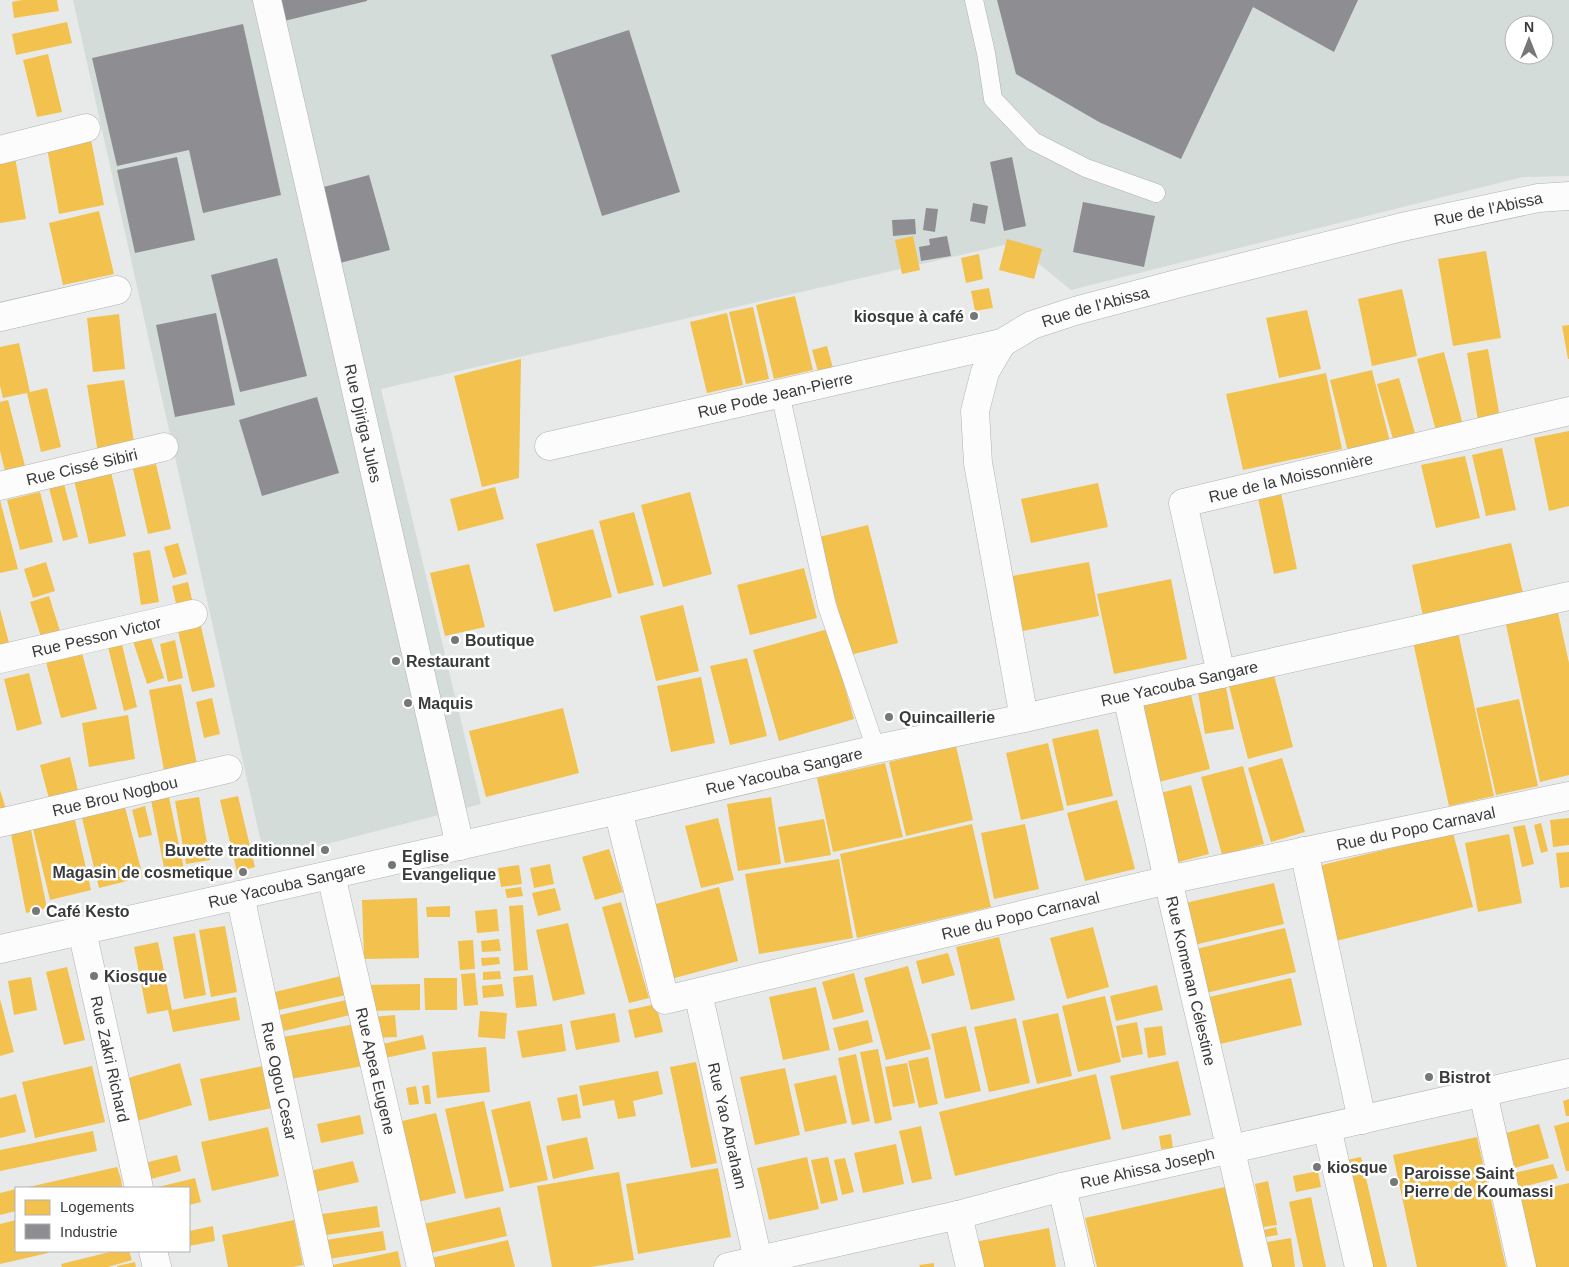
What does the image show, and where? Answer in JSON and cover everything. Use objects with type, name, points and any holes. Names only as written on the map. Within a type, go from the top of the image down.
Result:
[{"type":"street","name":"Rue Djiriga Jules","points":[[267,0],[460,846]]},
{"type":"street","points":[[0,150],[86,128]]},
{"type":"street","name":"Rue de l'Abissa","points":[[1024,718],[978,463],[976,437],[975,411],[985,372],[1002,343],[1032,325],[1076,311],[1190,281],[1402,227],[1538,198],[1569,196]]},
{"type":"street","points":[[0,317],[117,290]]},
{"type":"street","name":"Rue Pode Jean-Pierre","points":[[549,446],[1002,343]]},
{"type":"street","name":"Rue de la Moissonnière","points":[[1221,674],[1183,503],[1569,412]]},
{"type":"street","name":"Rue Cissé Sibiri","points":[[0,486],[164,447]]},
{"type":"street","name":"Rue Yacouba Sangare","points":[[0,949],[618,810],[876,748],[1126,696],[1569,596]]},
{"type":"street","name":"Rue Pesson Victor","points":[[0,659],[194,614]]},
{"type":"street","name":"Rue Komenan Célestine","points":[[1126,696],[1258,1267]]},
{"type":"street","name":"Rue Brou Nogbou","points":[[0,823],[228,769]]},
{"type":"street","name":"Rue du Popo Carnaval","points":[[618,810],[665,1000],[1168,880],[1569,796]]},
{"type":"street","points":[[1304,851],[1362,1120]]},
{"type":"street","name":"Rue Apea Eugene","points":[[331,875],[420,1267]]},
{"type":"street","name":"Rue Ogou Cesar","points":[[240,895],[319,1267]]},
{"type":"street","name":"Rue Zakri Richard","points":[[82,931],[139,1187]]},
{"type":"street","name":"Rue Yao Abraham","points":[[698,993],[775,1261]]},
{"type":"street","name":"Rue Ahissa Joseph","points":[[728,1267],[775,1261],[958,1216],[1062,1187],[1569,1073]]},
{"type":"street","points":[[1483,1093],[1522,1267]]},
{"type":"street","points":[[1328,1128],[1359,1267]]},
{"type":"street","points":[[1062,1187],[1080,1267]]},
{"type":"street","points":[[958,1216],[970,1267]]},
{"type":"street","points":[[154,1252],[157,1267]]},
{"type":"lane","points":[[974,0],[986,53],[993,99],[1033,141],[1086,168],[1156,193]]},
{"type":"lane","points":[[780,393],[827,606],[876,748]]},
{"type":"shaded area","points":[[73,0],[1569,0],[1569,176],[1523,177],[1071,290],[1013,243],[381,389],[481,804],[265,860]]},
{"type":"building: Logements","points":[[22,0],[57,0],[59,11],[14,18],[12,2]]},
{"type":"building: Logements","points":[[67,22],[72,43],[16,55],[12,34]]},
{"type":"building: Logements","points":[[48,54],[62,112],[37,117],[23,60]]},
{"type":"building: Logements","points":[[90,135],[104,205],[59,214],[46,143]]},
{"type":"building: Logements","points":[[15,157],[26,219],[0,223],[0,160]]},
{"type":"building: Logements","points":[[99,211],[114,274],[63,285],[49,223]]},
{"type":"building: Logements","points":[[913,236],[920,270],[902,274],[895,240]]},
{"type":"building: Logements","points":[[1007,239],[1042,249],[1034,279],[999,270]]},
{"type":"building: Logements","points":[[1486,251],[1501,338],[1453,346],[1438,259]]},
{"type":"building: Logements","points":[[979,254],[983,279],[966,283],[961,258]]},
{"type":"building: Logements","points":[[989,288],[993,308],[975,311],[971,291]]},
{"type":"building: Logements","points":[[1402,289],[1417,356],[1372,366],[1358,299]]},
{"type":"building: Logements","points":[[795,296],[813,370],[774,379],[756,305]]},
{"type":"building: Logements","points":[[753,307],[769,379],[746,384],[729,312]]},
{"type":"building: Logements","points":[[1307,310],[1321,369],[1279,378],[1266,318]]},
{"type":"building: Logements","points":[[727,313],[743,385],[707,393],[690,322]]},
{"type":"building: Logements","points":[[119,314],[125,369],[93,372],[87,318]]},
{"type":"building: Logements","points":[[1569,325],[1569,359],[1568,359],[1562,326]]},
{"type":"building: Logements","points":[[19,343],[30,392],[47,388],[61,447],[41,452],[27,393],[3,398],[0,386],[0,347]]},
{"type":"building: Logements","points":[[827,346],[833,368],[818,372],[812,350]]},
{"type":"building: Logements","points":[[1488,349],[1500,418],[1478,421],[1467,353]]},
{"type":"building: Logements","points":[[1444,352],[1464,429],[1437,435],[1417,359]]},
{"type":"building: Logements","points":[[521,359],[519,478],[482,487],[454,376]]},
{"type":"building: Logements","points":[[1372,370],[1390,442],[1348,452],[1330,380]]},
{"type":"building: Logements","points":[[1326,373],[1342,449],[1243,470],[1226,394]]},
{"type":"building: Logements","points":[[1399,378],[1415,433],[1393,439],[1377,384]]},
{"type":"building: Logements","points":[[124,380],[135,448],[98,453],[87,385]]},
{"type":"building: Logements","points":[[8,400],[26,470],[6,475],[0,451],[0,402]]},
{"type":"building: Logements","points":[[1569,431],[1569,506],[1549,511],[1534,438]]},
{"type":"building: Logements","points":[[1502,448],[1516,510],[1486,516],[1472,455]]},
{"type":"building: Logements","points":[[1465,456],[1480,518],[1436,528],[1421,465]]},
{"type":"building: Logements","points":[[156,464],[171,529],[148,534],[133,469]]},
{"type":"building: Logements","points":[[111,472],[126,536],[89,544],[74,480]]},
{"type":"building: Logements","points":[[1098,483],[1108,527],[1031,543],[1021,499]]},
{"type":"building: Logements","points":[[64,484],[78,537],[63,541],[49,488]]},
{"type":"building: Logements","points":[[495,487],[504,519],[458,531],[450,499]]},
{"type":"building: Logements","points":[[40,492],[53,542],[20,550],[7,500]]},
{"type":"building: Logements","points":[[690,492],[712,574],[663,587],[641,505]]},
{"type":"building: Logements","points":[[1281,493],[1297,569],[1274,574],[1258,498]]},
{"type":"building: Logements","points":[[0,500],[18,569],[0,573]]},
{"type":"building: Logements","points":[[634,512],[654,585],[618,594],[599,521]]},
{"type":"building: Logements","points":[[868,525],[898,643],[850,655],[819,537]]},
{"type":"building: Logements","points":[[593,529],[612,597],[554,612],[536,544]]},
{"type":"building: Logements","points":[[178,543],[187,574],[173,578],[164,547]]},
{"type":"building: Logements","points":[[1511,543],[1523,593],[1423,616],[1412,565]]},
{"type":"building: Logements","points":[[150,550],[159,602],[141,605],[133,553]]},
{"type":"building: Logements","points":[[46,562],[55,591],[33,598],[24,569]]},
{"type":"building: Logements","points":[[1089,562],[1099,616],[1023,631],[1012,576]]},
{"type":"building: Logements","points":[[469,564],[485,627],[445,636],[430,573]]},
{"type":"building: Logements","points":[[804,568],[817,618],[750,635],[737,585]]},
{"type":"building: Logements","points":[[1171,579],[1187,659],[1114,674],[1097,594]]},
{"type":"building: Logements","points":[[188,582],[193,604],[177,608],[172,586]]},
{"type":"building: Logements","points":[[49,596],[60,631],[41,637],[30,602]]},
{"type":"building: Logements","points":[[683,605],[699,671],[656,681],[640,616]]},
{"type":"building: Logements","points":[[1557,608],[1569,663],[1569,775],[1540,782],[1505,620]]},
{"type":"building: Logements","points":[[0,609],[9,643],[0,645]]},
{"type":"building: Logements","points":[[200,622],[215,687],[192,692],[177,627]]},
{"type":"building: Logements","points":[[828,629],[854,719],[779,741],[753,650]]},
{"type":"building: Logements","points":[[1458,632],[1494,796],[1449,806],[1413,642]]},
{"type":"building: Logements","points":[[150,635],[164,678],[147,684],[133,641]]},
{"type":"building: Logements","points":[[120,636],[137,707],[124,711],[106,639]]},
{"type":"building: Logements","points":[[175,640],[183,678],[168,682],[160,644]]},
{"type":"building: Logements","points":[[82,653],[97,709],[61,718],[46,662]]},
{"type":"building: Logements","points":[[747,658],[767,736],[730,745],[710,666]]},
{"type":"building: Logements","points":[[29,673],[42,724],[17,731],[4,679]]},
{"type":"building: Logements","points":[[1274,675],[1293,747],[1248,759],[1229,686]]},
{"type":"building: Logements","points":[[701,677],[715,743],[671,752],[657,686]]},
{"type":"building: Logements","points":[[181,684],[197,764],[164,770],[149,690]]},
{"type":"building: Logements","points":[[1226,687],[1234,729],[1205,734],[1198,692]]},
{"type":"building: Logements","points":[[1190,691],[1210,769],[1155,783],[1135,706]]},
{"type":"building: Logements","points":[[212,698],[220,734],[204,738],[196,702]]},
{"type":"building: Logements","points":[[1519,699],[1538,786],[1496,795],[1476,708]]},
{"type":"building: Logements","points":[[563,708],[579,773],[486,797],[469,731]]},
{"type":"building: Logements","points":[[128,715],[135,759],[89,767],[82,723]]},
{"type":"building: Logements","points":[[1098,729],[1113,796],[1067,806],[1052,739]]},
{"type":"building: Logements","points":[[1048,743],[1064,810],[1021,820],[1006,753]]},
{"type":"building: Logements","points":[[956,746],[973,820],[906,836],[889,762]]},
{"type":"building: Logements","points":[[70,757],[80,799],[51,806],[40,765]]},
{"type":"building: Logements","points":[[1282,758],[1305,832],[1271,842],[1248,768]]},
{"type":"building: Logements","points":[[885,763],[903,837],[833,852],[817,778]]},
{"type":"building: Logements","points":[[1243,766],[1264,844],[1222,855],[1201,777]]},
{"type":"building: Logements","points":[[1191,785],[1209,854],[1175,863],[1157,794]]},
{"type":"building: Logements","points":[[0,790],[6,809],[0,810]]},
{"type":"building: Logements","points":[[238,796],[255,867],[237,872],[220,800]]},
{"type":"building: Logements","points":[[169,797],[185,874],[166,878],[151,800]]},
{"type":"building: Logements","points":[[199,797],[210,860],[186,864],[175,801]]},
{"type":"building: Logements","points":[[771,797],[781,864],[738,871],[727,804]]},
{"type":"building: Logements","points":[[1117,800],[1135,869],[1085,881],[1067,813]]},
{"type":"building: Logements","points":[[145,806],[152,835],[139,838],[132,810]]},
{"type":"building: Logements","points":[[125,807],[143,877],[99,888],[82,818]]},
{"type":"building: Logements","points":[[718,818],[734,880],[701,888],[685,826]]},
{"type":"building: Logements","points":[[1569,818],[1569,845],[1553,847],[1550,820]]},
{"type":"building: Logements","points":[[824,819],[831,855],[785,863],[778,827]]},
{"type":"building: Logements","points":[[75,820],[91,890],[50,900],[33,829]]},
{"type":"building: Logements","points":[[1541,823],[1548,851],[1541,853],[1534,825]]},
{"type":"building: Logements","points":[[972,824],[991,907],[857,938],[840,854]]},
{"type":"building: Logements","points":[[1025,824],[1039,889],[994,899],[981,833]]},
{"type":"building: Logements","points":[[1525,825],[1534,864],[1522,867],[1513,827]]},
{"type":"building: Logements","points":[[31,830],[47,908],[26,913],[11,834]]},
{"type":"building: Logements","points":[[1453,833],[1473,907],[1332,942],[1314,867]]},
{"type":"building: Logements","points":[[1509,834],[1522,903],[1478,912],[1465,843]]},
{"type":"building: Logements","points":[[609,849],[623,892],[595,900],[582,857]]},
{"type":"building: Logements","points":[[1569,852],[1569,887],[1560,888],[1556,853]]},
{"type":"building: Logements","points":[[839,859],[853,938],[759,954],[745,874]]},
{"type":"building: Logements","points":[[550,864],[554,884],[534,888],[530,868]]},
{"type":"building: Logements","points":[[519,865],[522,884],[501,887],[498,868]]},
{"type":"building: Logements","points":[[1274,883],[1284,924],[1194,945],[1185,903]]},
{"type":"building: Logements","points":[[521,887],[523,896],[507,898],[505,889]]},
{"type":"building: Logements","points":[[719,887],[738,961],[671,979],[652,905]]},
{"type":"building: Logements","points":[[555,888],[561,910],[538,916],[532,893]]},
{"type":"building: Logements","points":[[417,898],[419,958],[364,959],[362,900]]},
{"type":"building: Logements","points":[[621,902],[649,998],[629,1003],[602,907]]},
{"type":"building: Logements","points":[[523,905],[528,970],[514,971],[509,906]]},
{"type":"building: Logements","points":[[450,906],[450,917],[427,917],[426,907]]},
{"type":"building: Logements","points":[[497,909],[499,931],[477,933],[475,911]]},
{"type":"building: Logements","points":[[568,923],[585,994],[553,1001],[536,930]]},
{"type":"building: Logements","points":[[225,926],[237,992],[211,997],[199,930]]},
{"type":"building: Logements","points":[[1093,927],[1109,987],[1067,999],[1050,938]]},
{"type":"building: Logements","points":[[1285,928],[1296,972],[1206,993],[1196,949]]},
{"type":"building: Logements","points":[[195,933],[206,995],[184,999],[173,937]]},
{"type":"building: Logements","points":[[999,937],[1015,1000],[971,1010],[956,947]]},
{"type":"building: Logements","points":[[499,939],[501,951],[482,952],[481,941]]},
{"type":"building: Logements","points":[[473,940],[475,969],[460,970],[458,941]]},
{"type":"building: Logements","points":[[158,942],[172,1010],[236,997],[240,1020],[173,1032],[168,1010],[147,1014],[134,947]]},
{"type":"building: Logements","points":[[948,953],[955,975],[922,984],[916,961]]},
{"type":"building: Logements","points":[[499,957],[500,964],[482,966],[481,958]]},
{"type":"building: Logements","points":[[908,966],[931,1049],[886,1060],[864,978]]},
{"type":"building: Logements","points":[[67,967],[85,1040],[64,1045],[46,972]]},
{"type":"building: Logements","points":[[500,971],[501,979],[483,980],[483,972]]},
{"type":"building: Logements","points":[[475,973],[478,1005],[464,1006],[461,974]]},
{"type":"building: Logements","points":[[854,973],[864,1012],[833,1020],[822,982]]},
{"type":"building: Logements","points":[[533,975],[537,1006],[516,1008],[513,977]]},
{"type":"building: Logements","points":[[341,976],[346,995],[279,1010],[275,992]]},
{"type":"building: Logements","points":[[31,977],[37,1010],[14,1015],[8,981]]},
{"type":"building: Logements","points":[[424,978],[457,978],[457,1010],[425,1010]]},
{"type":"building: Logements","points":[[1291,978],[1302,1025],[1220,1044],[1209,997]]},
{"type":"building: Logements","points":[[420,984],[420,1010],[365,1011],[364,985]]},
{"type":"building: Logements","points":[[502,984],[504,996],[483,998],[482,986]]},
{"type":"building: Logements","points":[[1157,985],[1163,1010],[1116,1021],[1110,996]]},
{"type":"building: Logements","points":[[816,987],[830,1050],[783,1060],[769,997]]},
{"type":"building: Logements","points":[[1105,996],[1121,1062],[1078,1072],[1062,1006]]},
{"type":"building: Logements","points":[[0,999],[14,1052],[0,1056]]},
{"type":"building: Logements","points":[[346,1000],[350,1015],[284,1031],[280,1015]]},
{"type":"building: Logements","points":[[656,1004],[663,1032],[635,1038],[628,1010]]},
{"type":"building: Logements","points":[[480,1011],[507,1013],[505,1039],[478,1037]]},
{"type":"building: Logements","points":[[615,1013],[620,1042],[576,1050],[570,1021]]},
{"type":"building: Logements","points":[[1058,1013],[1072,1076],[1037,1084],[1022,1021]]},
{"type":"building: Logements","points":[[395,1015],[397,1037],[372,1038],[371,1017]]},
{"type":"building: Logements","points":[[1016,1018],[1030,1083],[989,1092],[974,1027]]},
{"type":"building: Logements","points":[[868,1020],[873,1042],[839,1051],[833,1028]]},
{"type":"building: Logements","points":[[1137,1022],[1143,1054],[1122,1058],[1116,1026]]},
{"type":"building: Logements","points":[[355,1024],[363,1066],[291,1079],[283,1037]]},
{"type":"building: Logements","points":[[562,1024],[566,1051],[522,1058],[517,1031]]},
{"type":"building: Logements","points":[[966,1026],[981,1091],[945,1099],[931,1034]]},
{"type":"building: Logements","points":[[1162,1026],[1166,1055],[1148,1058],[1144,1028]]},
{"type":"building: Logements","points":[[423,1035],[426,1049],[381,1059],[378,1045]]},
{"type":"building: Logements","points":[[486,1047],[490,1092],[437,1098],[432,1052]]},
{"type":"building: Logements","points":[[878,1049],[892,1120],[875,1124],[860,1052]]},
{"type":"building: Logements","points":[[856,1054],[870,1121],[852,1125],[838,1058]]},
{"type":"building: Logements","points":[[928,1057],[938,1104],[919,1108],[908,1061]]},
{"type":"building: Logements","points":[[1178,1061],[1191,1115],[1122,1130],[1110,1076]]},
{"type":"building: Logements","points":[[696,1062],[717,1163],[691,1168],[670,1067]]},
{"type":"building: Logements","points":[[180,1063],[192,1105],[134,1122],[121,1080]]},
{"type":"building: Logements","points":[[907,1063],[915,1103],[893,1107],[885,1067]]},
{"type":"building: Logements","points":[[92,1066],[105,1122],[35,1138],[22,1082]]},
{"type":"building: Logements","points":[[263,1066],[272,1108],[209,1121],[200,1079]]},
{"type":"building: Logements","points":[[785,1068],[800,1135],[755,1145],[740,1077]]},
{"type":"building: Logements","points":[[658,1071],[663,1094],[633,1101],[636,1116],[618,1119],[614,1100],[583,1106],[579,1086]]},
{"type":"building: Logements","points":[[1096,1074],[1111,1139],[955,1176],[939,1112]]},
{"type":"building: Logements","points":[[836,1075],[847,1123],[805,1132],[794,1084]]},
{"type":"building: Logements","points":[[429,1085],[431,1104],[425,1104],[422,1086]]},
{"type":"building: Logements","points":[[416,1086],[419,1104],[409,1105],[406,1088]]},
{"type":"building: Logements","points":[[16,1094],[26,1132],[0,1138],[0,1098]]},
{"type":"building: Logements","points":[[577,1094],[581,1118],[562,1121],[557,1098]]},
{"type":"building: Logements","points":[[1569,1099],[1569,1116],[1566,1116],[1563,1101]]},
{"type":"building: Logements","points":[[484,1101],[504,1191],[465,1199],[445,1109]]},
{"type":"building: Logements","points":[[530,1101],[548,1180],[510,1188],[491,1110]]},
{"type":"building: Logements","points":[[436,1113],[456,1193],[418,1202],[398,1122]]},
{"type":"building: Logements","points":[[360,1115],[364,1134],[321,1143],[317,1124]]},
{"type":"building: Logements","points":[[1569,1122],[1569,1171],[1566,1171],[1554,1126]]},
{"type":"building: Logements","points":[[1539,1124],[1549,1158],[1515,1168],[1506,1133]]},
{"type":"building: Logements","points":[[921,1126],[932,1179],[912,1183],[899,1131]]},
{"type":"building: Logements","points":[[268,1127],[279,1176],[212,1191],[201,1142]]},
{"type":"building: Logements","points":[[93,1131],[97,1151],[0,1171],[0,1150]]},
{"type":"building: Logements","points":[[1171,1134],[1173,1148],[1161,1149],[1159,1136]]},
{"type":"building: Logements","points":[[587,1137],[594,1169],[553,1179],[546,1146]]},
{"type":"building: Logements","points":[[1477,1137],[1506,1267],[1417,1267],[1393,1155]]},
{"type":"building: Logements","points":[[896,1144],[904,1184],[863,1193],[854,1153]]},
{"type":"building: Logements","points":[[177,1155],[181,1171],[140,1182],[136,1165]]},
{"type":"building: Logements","points":[[807,1157],[819,1209],[769,1220],[757,1168]]},
{"type":"building: Logements","points":[[828,1157],[838,1200],[821,1204],[811,1160]]},
{"type":"building: Logements","points":[[1361,1157],[1387,1267],[1362,1267],[1337,1162]]},
{"type":"building: Logements","points":[[845,1158],[854,1192],[842,1195],[834,1160]]},
{"type":"building: Logements","points":[[353,1161],[359,1182],[306,1194],[301,1173]]},
{"type":"building: Logements","points":[[1553,1164],[1558,1178],[1518,1188],[1514,1173]]},
{"type":"building: Logements","points":[[117,1167],[122,1187],[28,1187]]},
{"type":"building: Logements","points":[[718,1168],[731,1237],[638,1254],[626,1184]]},
{"type":"building: Logements","points":[[1318,1171],[1321,1187],[1296,1192],[1293,1176]]},
{"type":"building: Logements","points":[[619,1172],[634,1260],[591,1267],[552,1267],[537,1186]]},
{"type":"building: Logements","points":[[195,1178],[201,1202],[190,1205],[190,1187],[158,1187]]},
{"type":"building: Logements","points":[[1268,1181],[1277,1225],[1263,1227],[1255,1184]]},
{"type":"building: Logements","points":[[1569,1183],[1569,1267],[1535,1267],[1518,1195]]},
{"type":"building: Logements","points":[[1225,1187],[1243,1267],[1097,1267],[1085,1218]]},
{"type":"building: Logements","points":[[15,1189],[15,1211],[0,1215],[0,1193]]},
{"type":"building: Logements","points":[[1311,1197],[1326,1267],[1303,1267],[1289,1202]]},
{"type":"building: Logements","points":[[377,1206],[380,1227],[313,1237],[309,1216]]},
{"type":"building: Logements","points":[[500,1207],[507,1236],[426,1254],[419,1225]]},
{"type":"building: Logements","points":[[15,1220],[15,1252],[48,1253],[0,1264],[0,1224]]},
{"type":"building: Logements","points":[[294,1220],[303,1265],[293,1267],[228,1267],[222,1235]]},
{"type":"building: Logements","points":[[213,1226],[215,1241],[190,1246],[190,1231]]},
{"type":"building: Logements","points":[[1276,1227],[1278,1235],[1265,1237],[1264,1230]]},
{"type":"building: Logements","points":[[1049,1228],[1056,1267],[979,1267],[974,1242]]},
{"type":"building: Logements","points":[[383,1231],[386,1250],[322,1260],[319,1241]]},
{"type":"building: Logements","points":[[1291,1238],[1295,1267],[1271,1267],[1267,1242]]},
{"type":"building: Logements","points":[[508,1240],[515,1267],[429,1267],[427,1259]]},
{"type":"building: Logements","points":[[398,1251],[401,1267],[328,1267],[328,1266]]},
{"type":"building: Logements","points":[[110,1252],[129,1252],[132,1260],[108,1267],[62,1267],[61,1264]]},
{"type":"building: Logements","points":[[135,1262],[136,1267],[117,1267],[117,1266]]},
{"type":"building: Logements","points":[[934,1263],[934,1267],[920,1267],[919,1265]]},
{"type":"building: Industrie","points":[[278,0],[367,0],[367,1],[284,21]]},
{"type":"building: Industrie","points":[[997,0],[1358,0],[1334,52],[1253,7],[1181,159],[1099,122],[1016,74]]},
{"type":"building: Industrie","points":[[243,24],[281,195],[203,213],[189,150],[117,166],[92,58]]},
{"type":"building: Industrie","points":[[629,30],[680,192],[602,216],[551,55]]},
{"type":"building: Industrie","points":[[177,157],[195,240],[135,253],[117,170]]},
{"type":"building: Industrie","points":[[1012,157],[1026,226],[1004,231],[990,162]]},
{"type":"building: Industrie","points":[[369,175],[390,250],[340,263],[320,188]]},
{"type":"building: Industrie","points":[[1083,202],[1155,216],[1144,267],[1073,252]]},
{"type":"building: Industrie","points":[[973,203],[988,206],[985,224],[970,221]]},
{"type":"building: Industrie","points":[[926,208],[938,209],[935,232],[923,230]]},
{"type":"building: Industrie","points":[[915,219],[916,234],[893,236],[892,220]]},
{"type":"building: Industrie","points":[[947,236],[951,256],[921,261],[919,247],[930,245],[929,239]]},
{"type":"building: Industrie","points":[[277,258],[307,376],[240,392],[211,275]]},
{"type":"building: Industrie","points":[[216,313],[235,405],[175,417],[156,325]]},
{"type":"building: Industrie","points":[[317,397],[339,473],[262,496],[239,420]]},
{"type":"place","name":"kiosque à café","points":[[974,316]]},
{"type":"place","name":"Boutique","points":[[455,640]]},
{"type":"place","name":"Restaurant","points":[[396,661]]},
{"type":"place","name":"Maquis","points":[[408,703]]},
{"type":"place","name":"Quincaillerie","points":[[889,717]]},
{"type":"place","name":"Buvette traditionnel","points":[[325,850]]},
{"type":"place","name":"Eglise Evangelique","points":[[392,865]]},
{"type":"place","name":"Magasin de cosmetique","points":[[243,872]]},
{"type":"place","name":"Café Kesto","points":[[36,911]]},
{"type":"place","name":"Kiosque","points":[[94,976]]},
{"type":"place","name":"Bistrot","points":[[1429,1077]]},
{"type":"place","name":"kiosque","points":[[1317,1167]]},
{"type":"place","name":"Paroisse Saint Pierre de Koumassi","points":[[1394,1182]]}]
